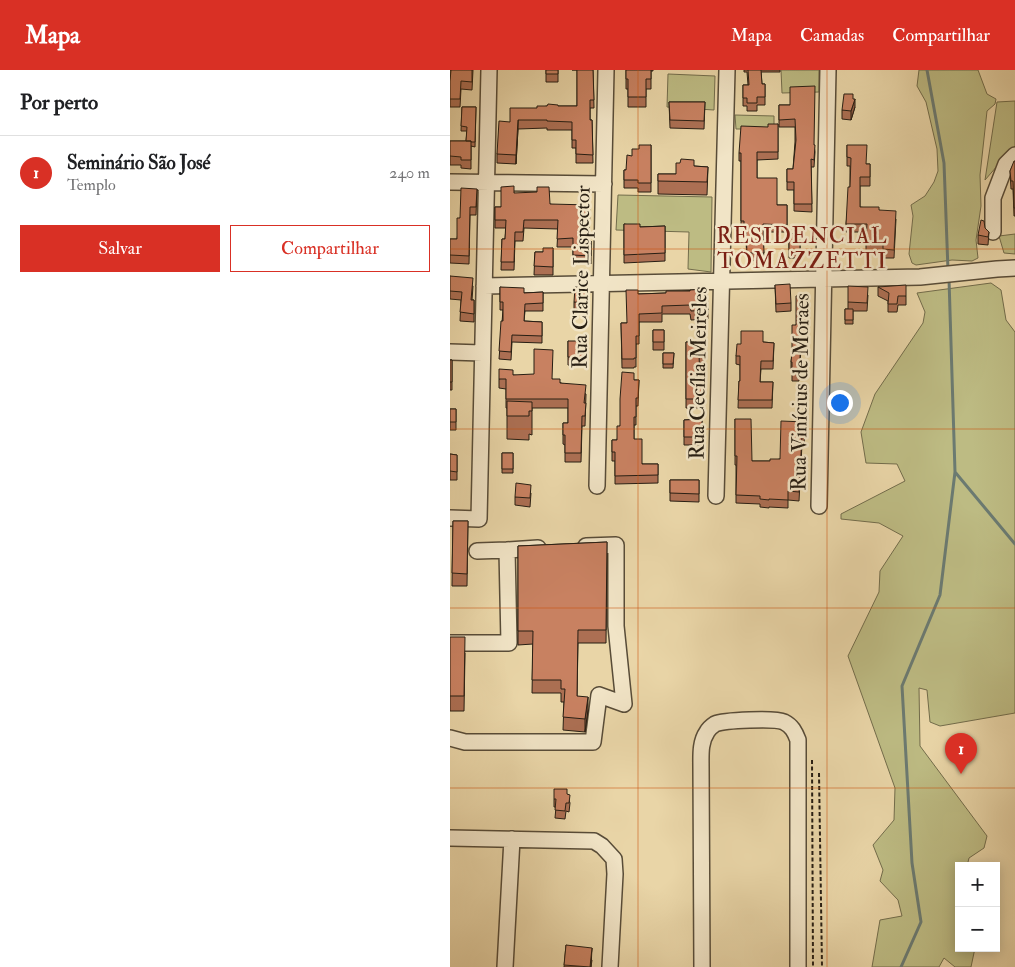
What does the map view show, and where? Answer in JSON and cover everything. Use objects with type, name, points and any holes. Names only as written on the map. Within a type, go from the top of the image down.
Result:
[{"type":"street","points":[[450,518],[479,519],[488,70]]},
{"type":"street","name":"Rua Clarice Lispector","points":[[597,486],[606,70]]},
{"type":"street","name":"Rua Cecília Meireles","points":[[716,496],[727,70]]},
{"type":"street","name":"Rua Vinícius de Moraes","points":[[819,506],[828,70]]},
{"type":"street","points":[[993,232],[994,198],[1006,164],[1015,156]]},
{"type":"street","points":[[450,182],[604,184]]},
{"type":"street","points":[[484,286],[920,277],[997,268],[1015,268]]},
{"type":"street","points":[[450,352],[482,353]]},
{"type":"street","points":[[450,738],[465,742],[593,742],[599,695],[624,704],[616,626],[616,545],[576,547]]},
{"type":"street","points":[[477,551],[557,548]]},
{"type":"street","points":[[450,643],[509,643],[507,550]]},
{"type":"street","points":[[702,967],[702,740],[714,725],[725,722],[774,719],[783,721],[790,726],[798,740],[798,967]]},
{"type":"street","points":[[450,838],[594,841],[602,846],[614,859],[615,874],[610,967]]},
{"type":"street","points":[[505,967],[512,839]]},
{"type":"path","points":[[812,760],[813,967]]},
{"type":"path","points":[[819,773],[822,967]]},
{"type":"shaded area","points":[[781,70],[819,70],[819,92],[782,93]]},
{"type":"shaded area","points":[[919,70],[978,70],[987,94],[996,99],[995,104],[987,111],[980,175],[981,206],[976,240],[978,258],[972,261],[952,260],[916,265],[912,263],[909,254],[913,216],[911,205],[925,196],[934,182],[938,171],[937,149],[926,102],[917,86]]},
{"type":"shaded area","points":[[668,74],[715,76],[714,110],[667,107]]},
{"type":"shaded area","points":[[1015,101],[1015,148],[1011,150],[985,180],[997,102]]},
{"type":"shaded area","points":[[735,115],[774,116],[774,129],[736,129]]},
{"type":"shaded area","points":[[618,195],[712,197],[711,272],[688,269],[689,232],[616,230]]},
{"type":"shaded area","points":[[1015,234],[1015,254],[1004,253],[999,236]]},
{"type":"shaded area","points":[[991,283],[1001,290],[1006,320],[1015,332],[1015,713],[940,726],[930,722],[927,690],[919,688],[920,746],[987,836],[984,848],[969,858],[968,862],[955,862],[955,952],[974,952],[971,967],[955,967],[944,958],[939,967],[872,967],[880,920],[902,916],[898,900],[880,881],[883,870],[873,845],[894,820],[895,788],[848,656],[879,592],[880,571],[903,536],[879,523],[841,519],[841,514],[905,481],[897,464],[866,463],[861,432],[875,394],[923,323],[925,312],[917,293]]},
{"type":"building","points":[[451,70],[472,70],[472,82],[461,81],[460,99],[450,99]]},
{"type":"building","points":[[546,70],[558,70],[558,74],[546,74]]},
{"type":"building","points":[[577,70],[593,70],[594,100],[590,100],[590,120],[592,120],[593,155],[576,154],[576,140],[572,140],[572,122],[547,120],[518,120],[516,155],[497,154],[499,121],[510,122],[510,108],[537,108],[537,106],[547,106],[548,104],[577,106]]},
{"type":"building","points":[[626,70],[651,70],[651,79],[646,79],[646,97],[628,97]]},
{"type":"building","points":[[748,70],[761,70],[762,84],[765,84],[765,97],[757,97],[757,103],[747,103],[747,98],[743,98],[743,85],[749,85]]},
{"type":"building","points":[[815,86],[815,145],[814,160],[811,159],[812,204],[794,204],[794,182],[787,182],[787,169],[793,169],[796,140],[795,119],[779,120],[779,105],[790,105],[790,87]]},
{"type":"building","points":[[844,94],[853,94],[853,99],[855,99],[851,111],[842,110]]},
{"type":"building","points":[[669,102],[705,102],[704,121],[670,120]]},
{"type":"building","points":[[462,107],[476,107],[475,142],[466,141],[467,127],[461,126]]},
{"type":"building","points":[[768,124],[778,124],[778,152],[757,152],[757,178],[777,178],[777,205],[787,205],[787,225],[763,224],[764,253],[747,253],[744,221],[741,221],[741,153],[739,153],[741,126],[768,127]]},
{"type":"building","points":[[450,141],[471,141],[471,160],[461,160],[461,157],[450,156]]},
{"type":"building","points":[[639,145],[651,145],[651,183],[638,183],[638,180],[624,180],[627,155],[632,156],[632,149],[639,149]]},
{"type":"building","points":[[847,145],[867,145],[866,164],[870,164],[870,177],[860,177],[860,207],[879,207],[879,210],[896,211],[894,250],[883,249],[883,243],[866,243],[867,224],[846,224],[851,158],[847,157]]},
{"type":"building","points":[[681,159],[694,160],[694,166],[708,167],[707,182],[658,181],[658,174],[676,174],[676,163],[680,163]]},
{"type":"building","points":[[1014,161],[1015,208],[1013,181],[1011,181],[1010,171]]},
{"type":"building","points":[[514,186],[514,193],[537,192],[537,187],[549,187],[550,204],[590,205],[588,241],[591,241],[591,256],[573,255],[573,238],[557,239],[558,220],[524,220],[523,232],[515,232],[514,262],[501,262],[502,239],[505,239],[506,220],[495,220],[495,207],[501,207],[501,187]]},
{"type":"building","points":[[461,188],[477,189],[476,207],[470,207],[469,256],[450,255],[450,239],[457,239],[457,218],[460,218]]},
{"type":"building","points":[[981,220],[984,221],[985,228],[989,232],[988,237],[978,235]]},
{"type":"building","points":[[624,224],[640,224],[640,227],[665,226],[665,253],[624,255]]},
{"type":"building","points":[[800,233],[800,250],[789,250],[789,234]]},
{"type":"building","points":[[543,248],[553,248],[553,267],[534,266],[535,252],[543,252]]},
{"type":"building","points":[[450,276],[473,278],[471,300],[474,300],[474,314],[460,312],[462,292],[450,291]]},
{"type":"building","points":[[790,284],[791,303],[776,304],[775,285]]},
{"type":"building","points":[[906,285],[906,296],[898,296],[897,304],[888,304],[889,293],[878,287]]},
{"type":"building","points":[[848,286],[868,287],[867,303],[848,302]]},
{"type":"building","points":[[500,287],[524,288],[524,293],[543,292],[543,303],[525,304],[524,321],[542,322],[542,336],[512,335],[511,352],[499,351],[501,321],[503,321],[503,302],[500,302]]},
{"type":"building","points":[[575,287],[588,288],[587,303],[574,302]]},
{"type":"building","points":[[707,289],[708,310],[691,311],[690,305],[662,306],[662,313],[639,314],[636,358],[622,359],[621,323],[627,323],[626,290],[638,290],[638,294]]},
{"type":"building","points":[[796,296],[808,296],[808,340],[801,341],[799,373],[792,373],[792,325],[796,325]]},
{"type":"building","points":[[845,309],[853,309],[853,320],[845,320]]},
{"type":"building","points":[[653,330],[664,330],[664,342],[653,342]]},
{"type":"building","points":[[741,331],[763,331],[763,342],[774,343],[773,361],[761,361],[760,382],[773,382],[772,400],[738,400],[740,356],[736,356],[737,344],[741,344]]},
{"type":"building","points":[[568,341],[586,341],[585,358],[568,357]]},
{"type":"building","points":[[686,342],[704,342],[704,354],[699,354],[702,399],[686,399]]},
{"type":"building","points":[[534,349],[553,350],[552,379],[560,379],[560,383],[586,385],[585,416],[582,416],[581,453],[565,453],[563,423],[568,423],[568,399],[506,399],[506,379],[499,379],[499,369],[513,370],[513,375],[534,374]]},
{"type":"building","points":[[663,353],[674,353],[673,364],[663,364]]},
{"type":"building","points":[[450,360],[452,360],[452,382],[450,382]]},
{"type":"building","points":[[622,372],[634,373],[634,380],[639,380],[638,398],[636,398],[636,417],[634,417],[634,439],[642,439],[642,464],[658,464],[658,475],[615,476],[615,452],[612,452],[612,440],[617,440],[617,426],[620,426]]},
{"type":"building","points":[[507,401],[532,402],[532,411],[529,411],[529,416],[507,416]]},
{"type":"building","points":[[450,409],[456,409],[456,422],[450,422]]},
{"type":"building","points":[[702,419],[702,437],[684,437],[684,420]]},
{"type":"building","points":[[735,419],[751,419],[752,461],[780,459],[781,421],[805,422],[804,436],[802,436],[799,492],[788,491],[788,500],[769,500],[760,499],[760,496],[736,495],[737,456],[735,456]]},
{"type":"building","points":[[502,453],[513,453],[513,469],[502,469]]},
{"type":"building","points":[[450,454],[457,455],[457,472],[450,471]]},
{"type":"building","points":[[670,480],[699,480],[699,494],[670,493]]},
{"type":"building","points":[[516,483],[531,485],[530,498],[515,497]]},
{"type":"building","points":[[453,521],[468,521],[467,574],[452,573]]},
{"type":"building","points":[[607,542],[606,630],[578,630],[577,696],[588,697],[585,719],[563,717],[565,689],[561,689],[561,680],[532,680],[533,631],[518,631],[518,546]]},
{"type":"building","points":[[450,637],[465,637],[464,696],[450,696]]},
{"type":"building","points":[[554,789],[567,789],[567,794],[570,795],[565,811],[555,810],[556,799],[554,799]]},
{"type":"building","points":[[566,945],[592,948],[590,967],[564,965]]},
{"type":"waterway","points":[[927,70],[944,163],[948,270]]},
{"type":"waterway","points":[[901,967],[921,922],[912,863],[902,686],[940,595],[955,472],[949,279]]},
{"type":"waterway","points":[[955,472],[1015,544]]},
{"type":"place","name":"Seminário São José","points":[[961,774]]},
{"type":"district","name":"RESIDENCIAL TOMAZZETTI","points":[[802,248]]}]
